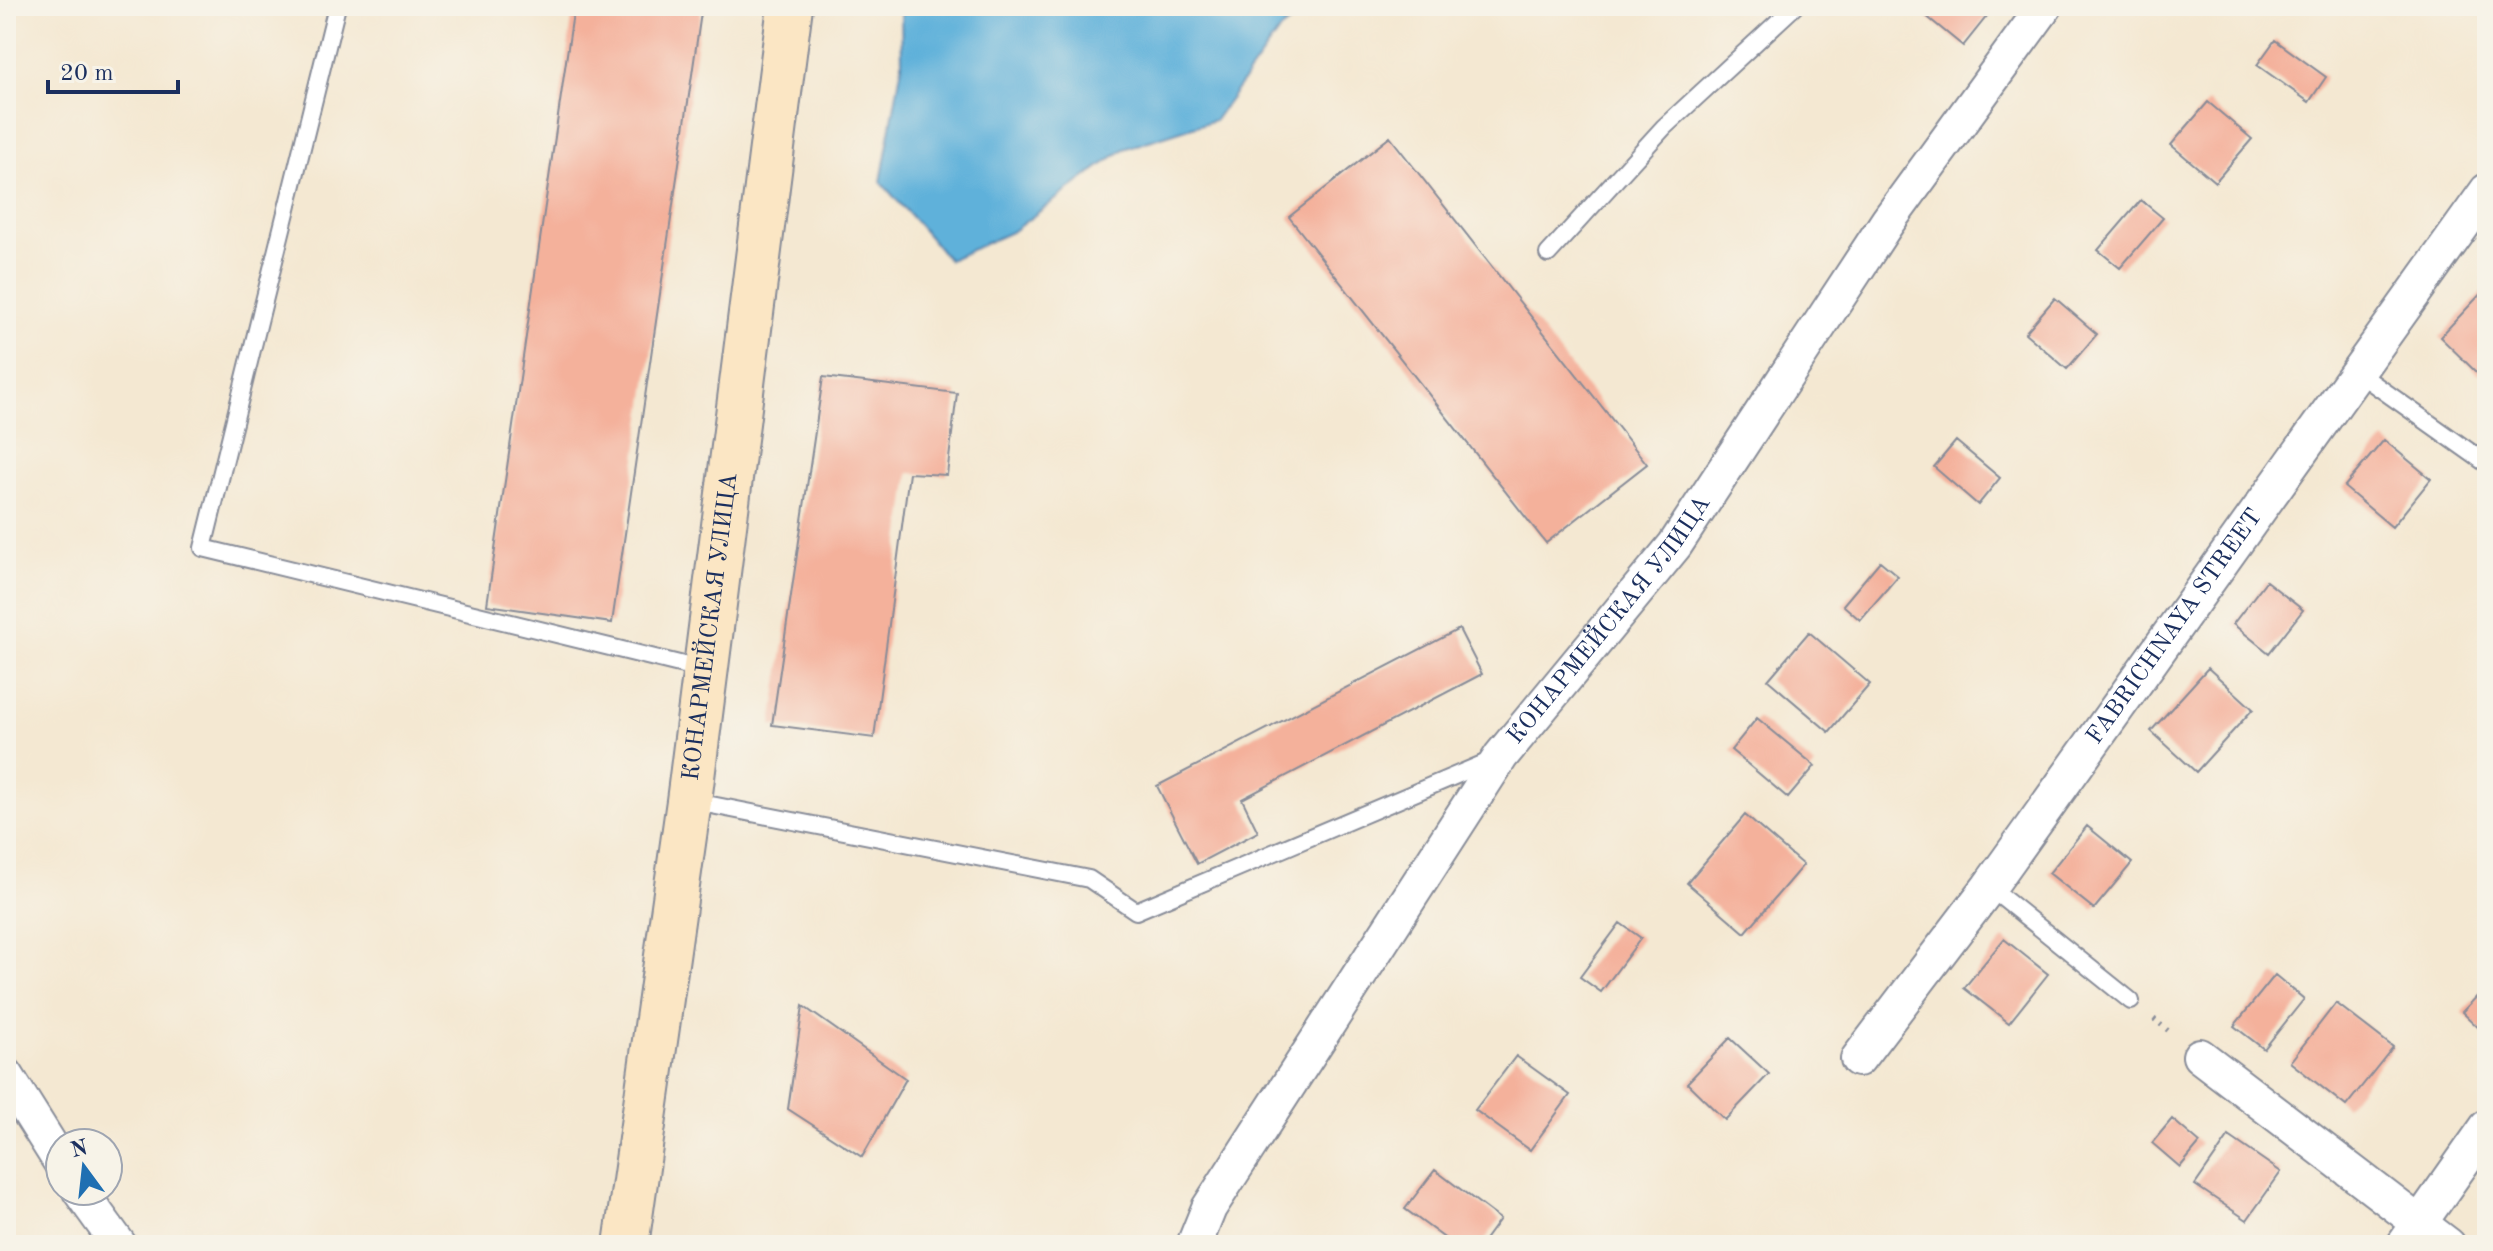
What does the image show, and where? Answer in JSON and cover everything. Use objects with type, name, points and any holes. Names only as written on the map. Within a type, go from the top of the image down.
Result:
[{"type":"main road","name":"КОНАРМЕЙСКАЯ УЛИЦА","points":[[626,1245],[689,801],[790,6]]},
{"type":"street","name":"КОНАРМЕЙСКАЯ УЛИЦА","points":[[1194,1245],[1209,1208],[1501,756],[1675,545],[1888,221],[2045,6]]},
{"type":"street","name":"FABRICHNAYA STREET","points":[[1858,1059],[1989,887],[2487,191]]},
{"type":"street","points":[[2200,1056],[2411,1235],[2448,1245]]},
{"type":"street","points":[[6,1075],[44,1136]]},
{"type":"street","points":[[2411,1235],[2487,1127]]},
{"type":"street","points":[[92,1207],[119,1245]]},
{"type":"lane","points":[[337,6],[203,548],[706,670]]},
{"type":"lane","points":[[1548,254],[1664,127],[1795,6]]},
{"type":"lane","points":[[2357,372],[2487,464]]},
{"type":"lane","points":[[689,801],[1089,879],[1136,911],[1501,756]]},
{"type":"lane","points":[[1989,887],[2131,1001]]},
{"type":"path","points":[[2131,1001],[2200,1056]]},
{"type":"water","points":[[901,6],[1313,6],[1279,31],[1215,120],[1124,149],[1013,231],[949,260],[881,182],[902,65]]},
{"type":"building","points":[[574,6],[702,6],[612,623],[487,605]]},
{"type":"building","points":[[1914,6],[1995,6],[1963,46]]},
{"type":"building","points":[[2275,40],[2326,77],[2309,102],[2257,65]]},
{"type":"building","points":[[2208,102],[2252,139],[2215,182],[2171,145]]},
{"type":"building","points":[[1390,137],[1647,464],[1546,543],[1289,217]]},
{"type":"building","points":[[2141,200],[2163,218],[2120,268],[2098,250]]},
{"type":"building","points":[[2487,287],[2487,363],[2478,374],[2440,337]]},
{"type":"building","points":[[2055,298],[2097,334],[2067,369],[2025,333]]},
{"type":"building","points":[[823,377],[957,393],[947,475],[909,473],[874,738],[772,725]]},
{"type":"building","points":[[2384,440],[2431,479],[2392,527],[2344,487]]},
{"type":"building","points":[[1956,441],[2000,478],[1978,505],[1934,467]]},
{"type":"building","points":[[1880,561],[1898,576],[1860,620],[1843,605]]},
{"type":"building","points":[[2266,581],[2303,610],[2269,653],[2233,624]]},
{"type":"building","points":[[1459,629],[1482,674],[1242,799],[1258,832],[1197,864],[1157,786]]},
{"type":"building","points":[[1809,632],[1870,684],[1829,732],[1768,680]]},
{"type":"building","points":[[2208,668],[2253,709],[2196,772],[2151,731]]},
{"type":"building","points":[[1757,718],[1815,766],[1788,798],[1731,750]]},
{"type":"building","points":[[1745,815],[1803,865],[1745,933],[1687,883]]},
{"type":"building","points":[[2087,826],[2132,863],[2094,909],[2049,873]]},
{"type":"building","points":[[1620,923],[1641,938],[1601,992],[1580,977]]},
{"type":"building","points":[[2004,939],[2048,974],[2009,1023],[1964,988]]},
{"type":"building","points":[[2275,975],[2304,999],[2264,1049],[2234,1026]]},
{"type":"building","points":[[2487,986],[2487,1036],[2462,1012]]},
{"type":"building","points":[[2336,1003],[2393,1047],[2346,1106],[2290,1062]]},
{"type":"building","points":[[803,1006],[906,1079],[862,1157],[788,1109]]},
{"type":"building","points":[[1730,1038],[1769,1074],[1725,1120],[1687,1083]]},
{"type":"building","points":[[1516,1056],[1570,1095],[1530,1150],[1475,1110]]},
{"type":"building","points":[[2172,1119],[2200,1143],[2180,1167],[2152,1143]]},
{"type":"building","points":[[2229,1136],[2281,1172],[2247,1220],[2195,1185]]},
{"type":"building","points":[[1435,1170],[1500,1219],[1481,1245],[1454,1245],[1405,1209]]}]
